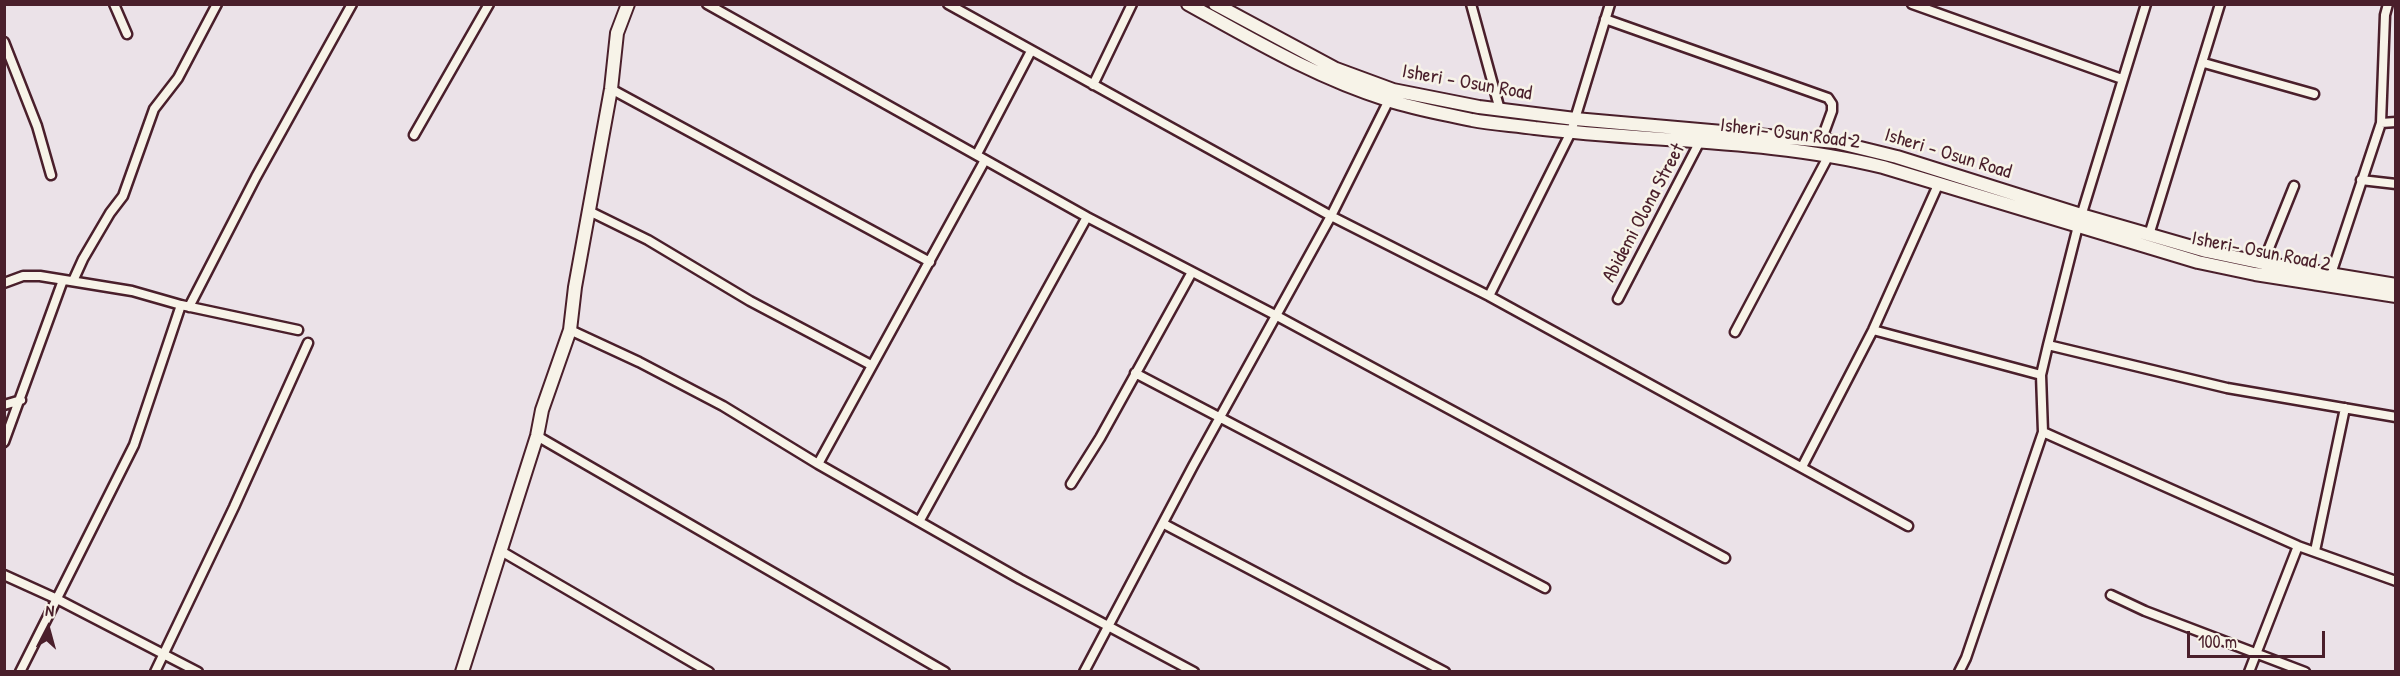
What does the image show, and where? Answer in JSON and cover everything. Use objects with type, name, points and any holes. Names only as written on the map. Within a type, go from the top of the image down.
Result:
[{"type":"main road","points":[[466,670],[537,436],[542,410],[570,330],[574,287],[611,89],[617,33],[628,4]]},
{"type":"main road","name":"Isheri- Osun Road 2","points":[[1188,4],[1277,54],[1323,76],[1389,100],[1475,120],[1571,132],[1829,155],[2080,220],[2198,262],[2255,274],[2396,296]]},
{"type":"main road","name":"Isheri - Osun Road","points":[[1215,4],[1336,69],[1393,90],[1500,110],[1575,119],[1836,142],[1897,157],[2080,220],[2263,263],[2396,285]]},
{"type":"street","points":[[114,4],[127,34]]},
{"type":"street","points":[[73,281],[110,213],[123,196],[154,109],[178,78],[216,4]]},
{"type":"street","points":[[20,672],[134,445],[185,306],[352,4]]},
{"type":"street","points":[[414,135],[489,4]]},
{"type":"street","points":[[707,4],[1087,217],[1277,316],[1725,558]]},
{"type":"street","points":[[948,4],[1331,216],[1489,296],[1908,526]]},
{"type":"street","points":[[1093,85],[1132,4]]},
{"type":"street","points":[[1471,4],[1500,110]]},
{"type":"street","points":[[1489,296],[1571,132],[1610,4]]},
{"type":"street","points":[[1912,4],[2122,79]]},
{"type":"street","points":[[1959,672],[2028,483],[2043,432],[2040,375],[2080,220],[2146,4]]},
{"type":"street","points":[[2149,235],[2204,63],[2220,4]]},
{"type":"street","points":[[2331,274],[2381,123],[2385,15],[2388,4]]},
{"type":"street","points":[[2385,15],[2396,12]]},
{"type":"street","points":[[1605,19],[1828,98],[1832,104],[1832,111],[1821,141]]},
{"type":"street","points":[[4,42],[37,126],[51,175]]},
{"type":"street","points":[[976,153],[1031,51]]},
{"type":"street","points":[[2204,63],[2314,94]]},
{"type":"street","points":[[611,89],[930,262]]},
{"type":"street","points":[[1084,672],[1193,466],[1331,216],[1389,100]]},
{"type":"street","points":[[2381,123],[2396,122]]},
{"type":"street","name":"Abidemi Olona Street","points":[[1618,299],[1700,143]]},
{"type":"street","points":[[1735,332],[1829,155]]},
{"type":"street","points":[[818,464],[985,160]]},
{"type":"street","points":[[2361,180],[2396,184]]},
{"type":"street","points":[[1802,467],[1873,330],[1938,185]]},
{"type":"street","points":[[2263,263],[2294,186]]},
{"type":"street","points":[[589,211],[648,240],[750,301],[871,365]]},
{"type":"street","points":[[920,520],[1087,217]]},
{"type":"street","points":[[1071,484],[1100,438],[1192,272]]},
{"type":"street","points":[[4,282],[23,276],[73,281],[132,291],[185,306],[298,330]]},
{"type":"street","points":[[4,442],[63,280]]},
{"type":"street","points":[[570,330],[639,362],[723,406],[818,464],[1020,579],[1194,672]]},
{"type":"street","points":[[1873,330],[2040,375]]},
{"type":"street","points":[[155,672],[234,507],[308,343]]},
{"type":"street","points":[[2048,345],[2227,388],[2396,417]]},
{"type":"street","points":[[1135,373],[1545,588]]},
{"type":"street","points":[[4,405],[21,400]]},
{"type":"street","points":[[2315,551],[2345,408]]},
{"type":"street","points":[[2043,432],[2298,546],[2396,581]]},
{"type":"street","points":[[537,436],[945,672]]},
{"type":"street","points":[[1164,524],[1445,672]]},
{"type":"street","points":[[2249,672],[2298,546]]},
{"type":"street","points":[[501,551],[709,672]]},
{"type":"street","points":[[4,575],[57,599],[198,672]]},
{"type":"street","points":[[2111,595],[2145,611],[2305,672]]}]
